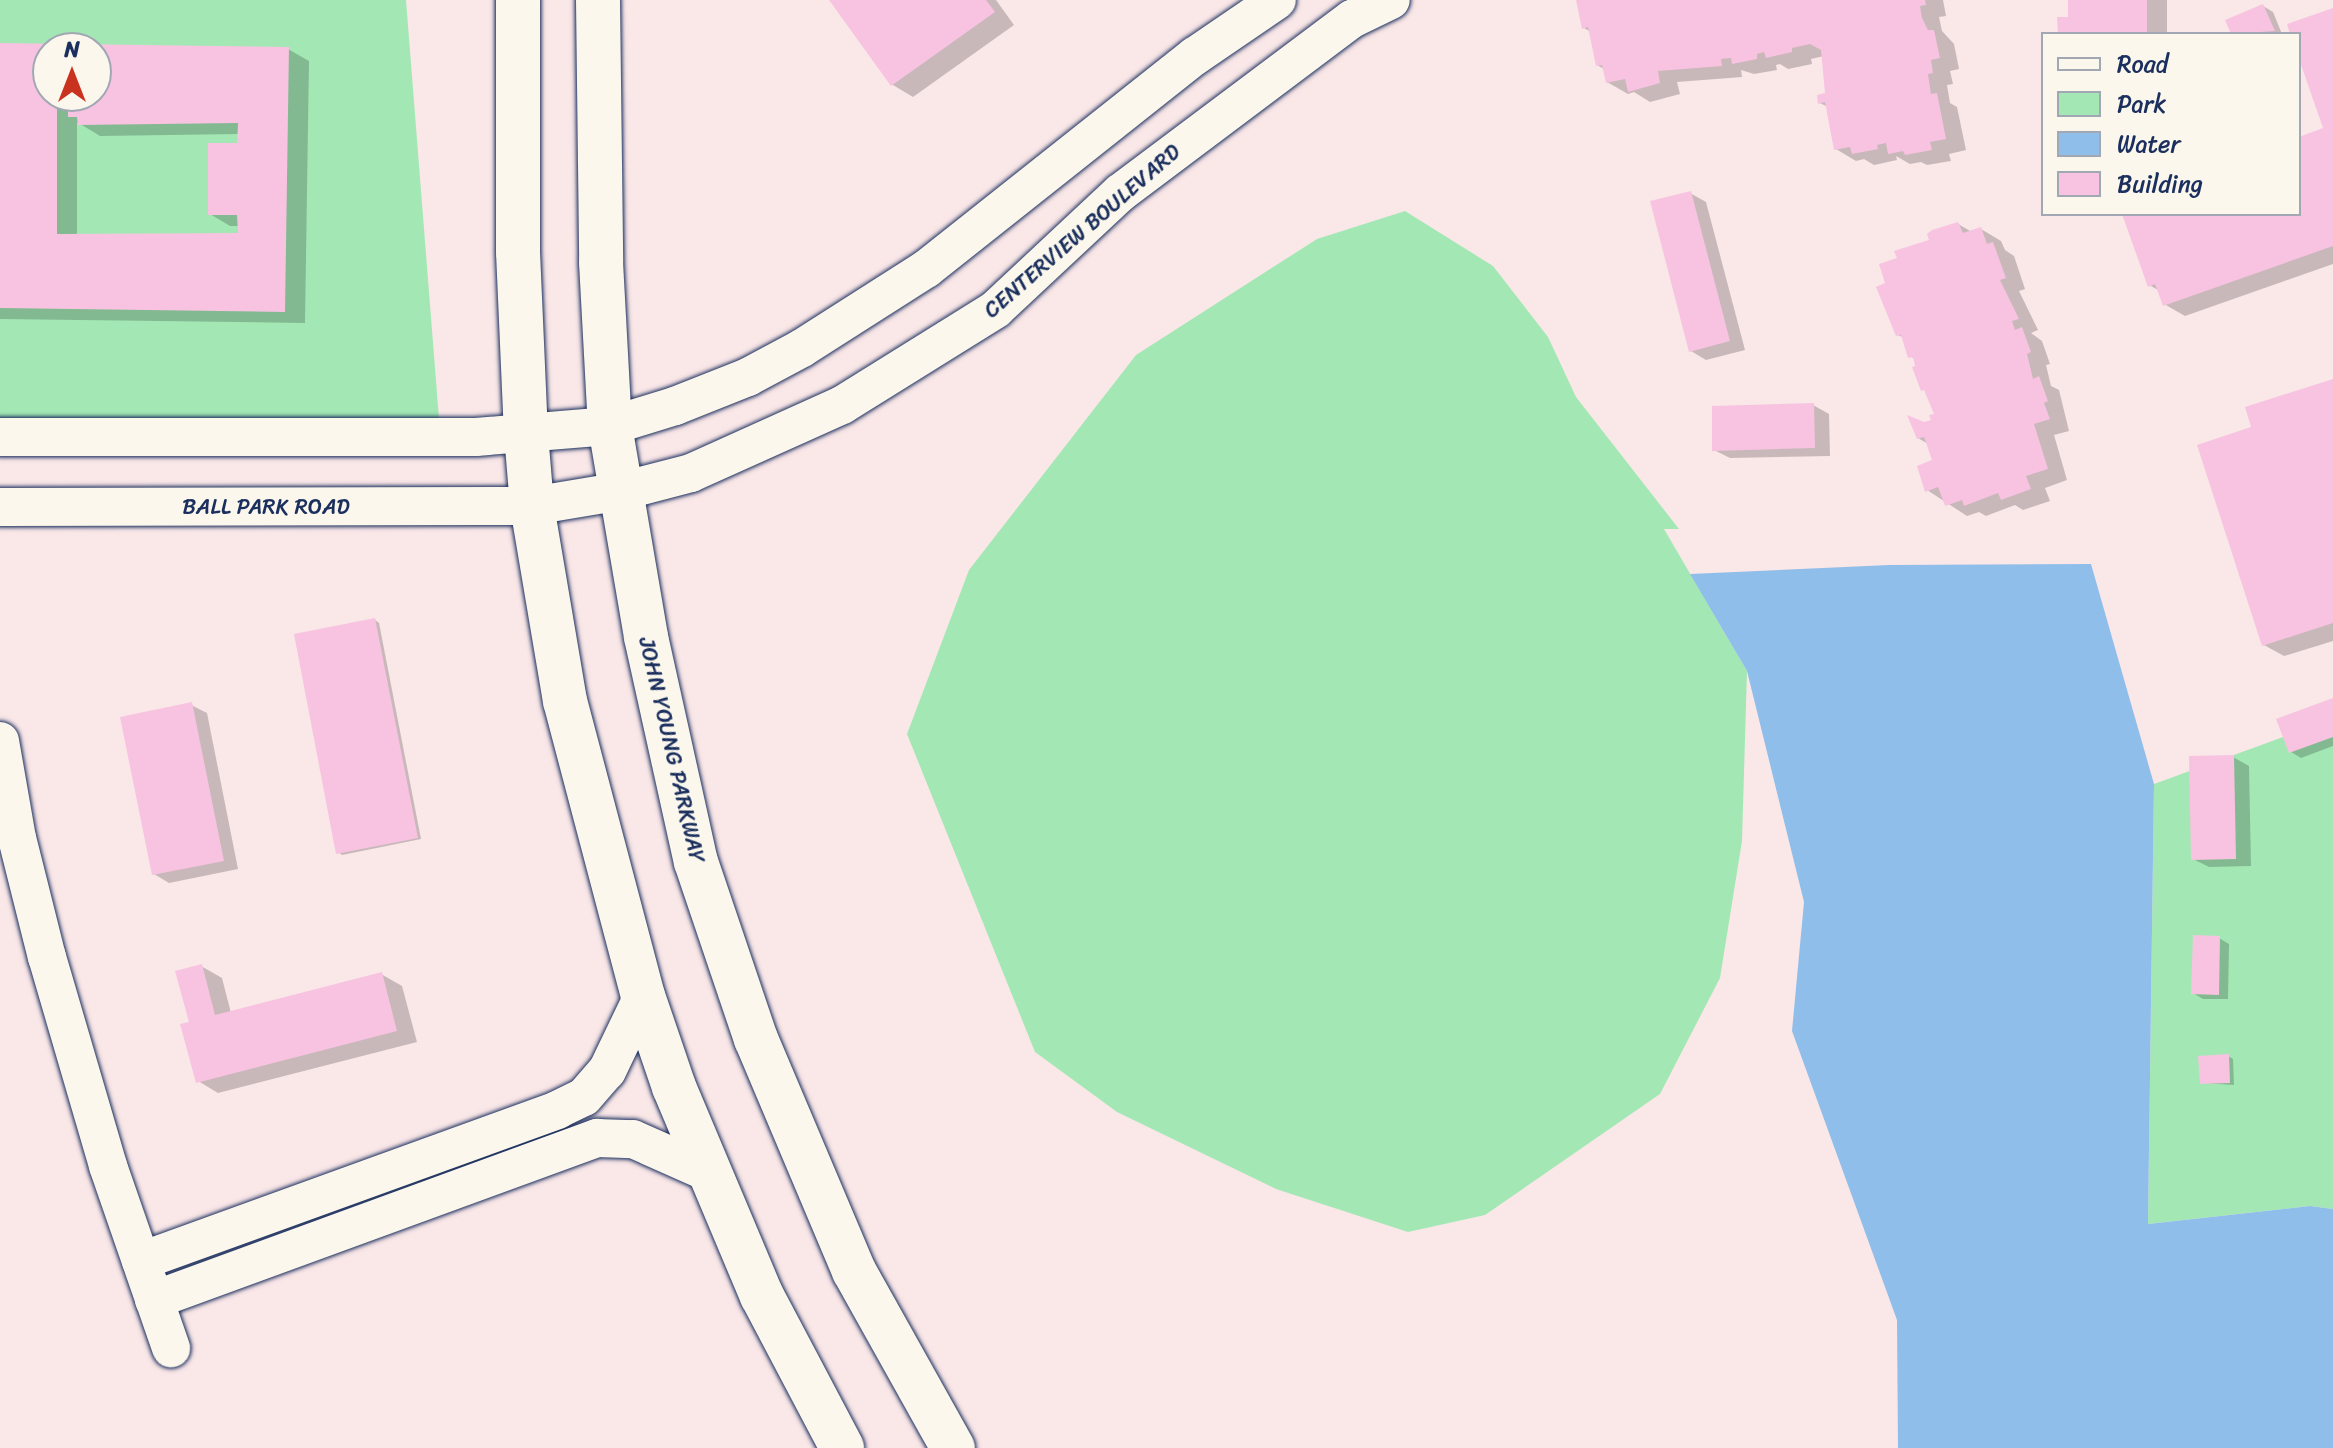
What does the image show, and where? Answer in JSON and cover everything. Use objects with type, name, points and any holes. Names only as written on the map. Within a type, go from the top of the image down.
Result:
[{"type":"highway","points":[[518,0],[518,252],[526,434],[532,506],[565,701],[643,996],[707,1172],[762,1296],[842,1448]]},
{"type":"highway","name":"JOHN YOUNG PARKWAY","points":[[598,0],[601,262],[610,426],[646,637],[696,862],[756,1039],[854,1271],[953,1448]]},
{"type":"street","points":[[0,437],[526,434],[610,426],[675,406],[748,377],[802,348],[926,269],[1195,56],[1277,0]]},
{"type":"street","name":"CENTERVIEW BOULEVARD","points":[[532,506],[622,491],[691,473],[842,405],[996,309],[1120,193],[1352,19],[1391,0]]},
{"type":"street","points":[[1195,56],[1267,80]]},
{"type":"street","name":"BALL PARK ROAD","points":[[0,507],[532,506]]},
{"type":"street","points":[[0,741],[17,838],[47,957],[108,1166],[171,1348]]},
{"type":"street","points":[[141,1261],[491,1134],[584,1097],[607,1071],[643,996]]},
{"type":"street","points":[[491,1134],[505,1169]]},
{"type":"street","points":[[154,1300],[505,1169],[597,1138],[633,1139],[707,1172]]},
{"type":"green space","points":[[0,0],[406,0],[439,419],[0,419]]},
{"type":"green space","points":[[1405,211],[1493,266],[1548,337],[1576,397],[1679,529],[1664,529],[1747,671],[1742,841],[1720,978],[1660,1094],[1485,1215],[1408,1232],[1276,1189],[1117,1112],[1035,1052],[907,734],[969,570],[1136,355],[1317,239]]},
{"type":"green space","points":[[2333,719],[2333,1209],[2310,1206],[2148,1224],[2154,784]]},
{"type":"water","points":[[2091,564],[2154,784],[2148,1224],[2310,1206],[2333,1209],[2333,1448],[1898,1448],[1897,1320],[1792,1031],[1804,902],[1747,671],[1690,574],[1889,565]]},
{"type":"building","points":[[829,0],[986,0],[995,12],[891,86]]},
{"type":"building","points":[[1576,0],[1925,0],[1926,5],[1920,6],[1922,18],[1928,30],[1934,30],[1940,58],[1931,60],[1933,73],[1928,74],[1931,94],[1937,93],[1946,139],[1930,142],[1932,150],[1905,155],[1903,151],[1888,154],[1886,143],[1877,145],[1878,149],[1852,154],[1850,147],[1834,150],[1825,102],[1818,104],[1817,95],[1825,93],[1821,50],[1810,44],[1766,58],[1764,52],[1757,54],[1757,59],[1732,64],[1731,58],[1721,59],[1722,66],[1658,71],[1660,83],[1628,92],[1625,79],[1606,83],[1602,65],[1596,66],[1588,27],[1582,29]]},
{"type":"building","points":[[2068,0],[2147,0],[2147,32],[2058,32],[2057,17],[2068,17]]},
{"type":"building","points":[[2263,4],[2275,31],[2230,32],[2225,20]]},
{"type":"building","points":[[2333,8],[2333,246],[2163,306],[2155,284],[2148,287],[2123,216],[2301,216],[2301,136],[2323,128],[2301,65],[2301,32],[2289,32],[2287,24]]},
{"type":"building","points":[[0,43],[32,43],[32,112],[57,112],[57,234],[238,233],[237,215],[208,215],[208,143],[237,143],[238,123],[78,125],[77,117],[68,117],[68,112],[112,112],[112,45],[289,47],[285,312],[0,308]]},
{"type":"building","points":[[1691,191],[1730,341],[1689,352],[1650,201]]},
{"type":"building","points":[[1958,222],[1963,233],[1981,227],[1987,244],[1993,242],[2006,278],[2000,280],[2019,319],[2012,321],[2015,330],[2022,327],[2031,352],[2027,354],[2033,379],[2039,376],[2048,401],[2044,403],[2050,419],[2034,424],[2048,469],[2026,476],[2031,489],[2001,500],[1998,493],[1964,506],[1962,500],[1945,506],[1938,487],[1925,492],[1917,466],[1932,460],[1924,437],[1917,439],[1907,415],[1924,422],[1931,420],[1929,415],[1934,414],[1912,367],[1915,366],[1913,357],[1908,358],[1901,335],[1896,336],[1876,287],[1885,283],[1879,264],[1897,258],[1894,251],[1929,240],[1927,234],[1932,230]]},
{"type":"building","points":[[2333,379],[2333,623],[2262,646],[2197,445],[2251,427],[2245,407]]},
{"type":"building","points":[[1814,403],[1815,448],[1712,451],[1712,406]]},
{"type":"building","points":[[375,618],[418,838],[336,854],[294,634]]},
{"type":"building","points":[[2333,698],[2333,737],[2289,753],[2276,719]]},
{"type":"building","points":[[192,702],[224,861],[152,875],[120,717]]},
{"type":"building","points":[[2234,755],[2236,859],[2191,860],[2189,756]]},
{"type":"building","points":[[2193,935],[2220,936],[2219,995],[2191,994]]},
{"type":"building","points":[[202,964],[215,1015],[382,972],[397,1031],[196,1083],[180,1024],[189,1022],[175,971]]},
{"type":"building","points":[[2229,1054],[2230,1083],[2200,1084],[2198,1056]]}]
